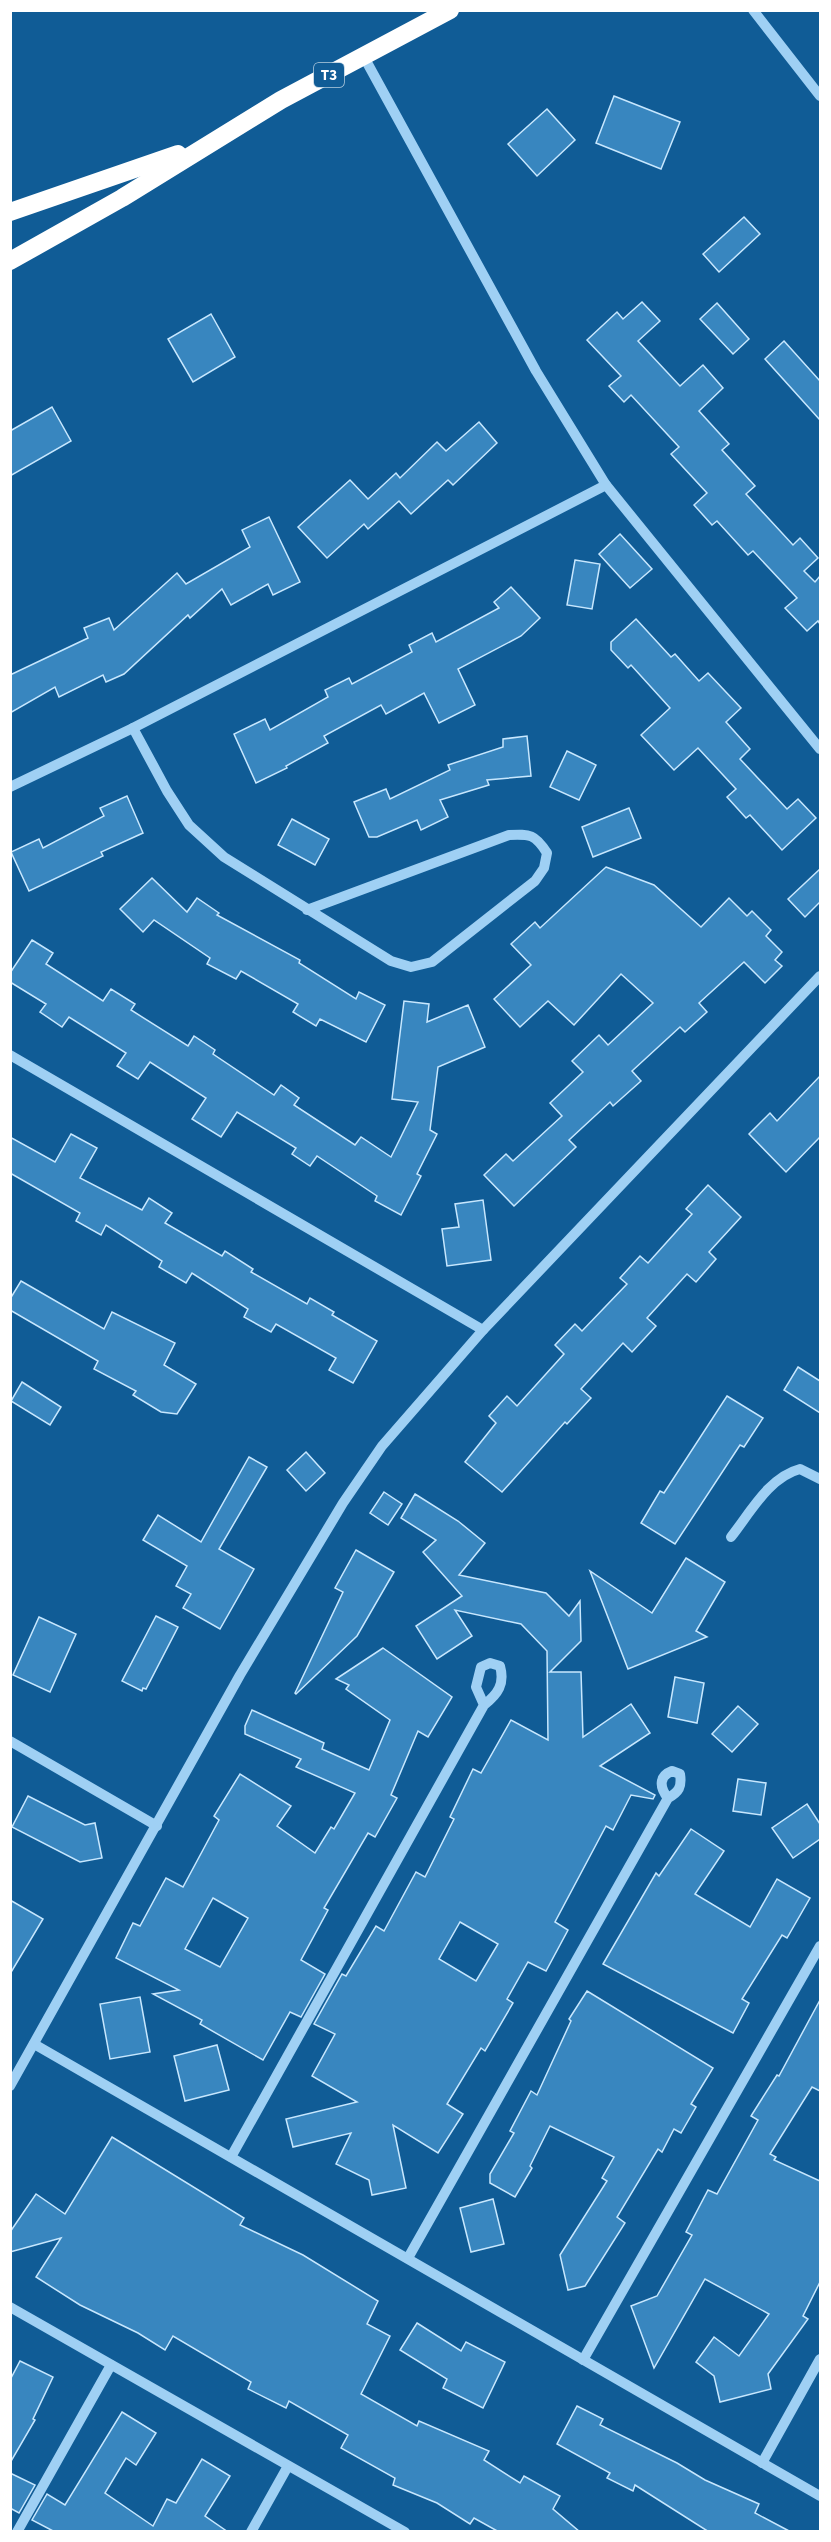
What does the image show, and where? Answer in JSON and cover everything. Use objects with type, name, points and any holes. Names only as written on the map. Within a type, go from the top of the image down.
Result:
[{"type":"highway","name":"T3","points":[[10,261],[122,198],[281,100],[450,10]]},
{"type":"highway","name":"T3","points":[[10,212],[211,142]]},
{"type":"street","points":[[753,10],[820,96]]},
{"type":"street","points":[[364,57],[536,371],[606,485],[820,749]]},
{"type":"street","points":[[10,788],[133,728],[606,485]]},
{"type":"street","points":[[133,728],[166,791],[189,825],[224,857],[307,910],[391,961],[411,967],[432,962],[535,881],[544,867],[547,853],[539,840],[527,834],[509,835],[307,910]]},
{"type":"street","points":[[10,2086],[240,1675],[343,1503],[382,1446],[483,1330],[820,976]]},
{"type":"street","points":[[10,1055],[483,1330]]},
{"type":"street","points":[[731,1537],[778,1479],[789,1472],[800,1469],[820,1479]]},
{"type":"street","points":[[231,2157],[484,1705]]},
{"type":"street","points":[[10,1741],[157,1826]]},
{"type":"street","points":[[408,2258],[668,1798]]},
{"type":"street","points":[[583,2360],[820,1946]]},
{"type":"street","points":[[34,2044],[820,2496]]},
{"type":"street","points":[[10,2307],[405,2532]]},
{"type":"street","points":[[762,2463],[820,2359]]},
{"type":"street","points":[[17,2532],[111,2364]]},
{"type":"street","points":[[250,2532],[288,2466]]},
{"type":"building","points":[[614,96],[680,122],[661,169],[596,143]]},
{"type":"building","points":[[547,109],[575,140],[537,176],[508,144]]},
{"type":"building","points":[[744,217],[760,234],[719,272],[703,254]]},
{"type":"building","points":[[642,302],[660,321],[638,341],[680,386],[703,365],[723,388],[699,411],[729,444],[722,450],[755,486],[746,494],[793,545],[800,538],[818,558],[804,571],[815,582],[820,576],[820,624],[818,621],[807,631],[785,608],[797,598],[753,551],[748,555],[717,521],[712,525],[694,505],[707,493],[671,454],[679,447],[631,395],[624,402],[609,386],[621,376],[587,340],[617,312],[623,319]]},
{"type":"building","points":[[717,303],[749,339],[733,354],[700,319]]},
{"type":"building","points":[[211,314],[235,357],[193,382],[168,339]]},
{"type":"building","points":[[784,341],[820,381],[820,420],[765,359]]},
{"type":"building","points":[[52,407],[71,441],[10,476],[10,431]]},
{"type":"building","points":[[479,422],[497,443],[453,485],[448,480],[411,514],[399,501],[368,529],[364,524],[327,558],[298,527],[350,480],[368,499],[396,473],[400,478],[437,442],[446,451]]},
{"type":"building","points":[[269,517],[300,582],[273,595],[268,584],[231,605],[222,589],[190,618],[188,615],[124,674],[106,682],[103,675],[59,697],[55,687],[10,713],[10,675],[88,638],[84,628],[109,618],[114,630],[177,573],[186,584],[250,547],[242,530]]},
{"type":"building","points":[[620,534],[652,569],[630,588],[599,554]]},
{"type":"building","points":[[575,560],[600,564],[592,609],[567,605]]},
{"type":"building","points":[[511,587],[540,618],[521,636],[458,669],[475,705],[439,723],[424,693],[386,714],[381,705],[324,736],[328,743],[286,766],[287,768],[256,783],[234,734],[265,719],[270,730],[328,697],[325,690],[349,678],[352,684],[412,652],[409,645],[432,633],[436,642],[499,608],[494,602]]},
{"type":"building","points":[[636,619],[671,657],[675,654],[699,681],[708,673],[741,708],[726,722],[750,749],[740,759],[787,809],[798,799],[816,818],[782,850],[750,815],[746,818],[727,797],[736,789],[698,748],[674,770],[641,735],[670,708],[631,665],[628,668],[611,650],[611,642]]},
{"type":"building","points":[[527,736],[531,776],[487,780],[489,785],[440,800],[448,817],[421,830],[417,820],[377,837],[369,837],[354,802],[386,789],[390,799],[450,770],[448,765],[503,747],[503,739]]},
{"type":"building","points":[[567,751],[596,765],[579,800],[550,787]]},
{"type":"building","points":[[127,796],[143,833],[101,852],[103,856],[29,891],[11,852],[39,839],[43,848],[104,816],[100,808]]},
{"type":"building","points":[[629,808],[641,838],[593,857],[582,827]]},
{"type":"building","points":[[292,819],[329,839],[315,865],[278,845]]},
{"type":"building","points":[[606,867],[654,885],[701,927],[729,898],[747,916],[752,911],[771,930],[766,936],[782,952],[775,960],[782,966],[765,983],[744,962],[699,1003],[707,1012],[685,1032],[680,1027],[632,1071],[641,1081],[613,1106],[610,1102],[569,1140],[576,1147],[514,1206],[484,1175],[506,1154],[513,1161],[562,1116],[550,1103],[583,1072],[572,1061],[599,1035],[608,1045],[653,1003],[621,974],[574,1025],[548,1001],[520,1027],[494,999],[531,965],[511,944],[535,922],[540,928]]},
{"type":"building","points":[[820,869],[820,902],[805,917],[788,899]]},
{"type":"building","points":[[152,878],[187,912],[197,898],[219,913],[217,915],[300,960],[299,963],[356,999],[359,992],[385,1005],[366,1042],[320,1019],[316,1026],[293,1012],[298,1004],[241,971],[236,979],[207,964],[210,958],[154,920],[143,932],[120,909]]},
{"type":"building","points":[[32,940],[53,953],[46,964],[103,1001],[111,989],[135,1004],[131,1010],[188,1046],[194,1036],[215,1050],[213,1054],[274,1095],[281,1085],[299,1098],[294,1105],[355,1145],[361,1137],[391,1157],[418,1102],[392,1099],[404,1001],[429,1004],[427,1022],[468,1005],[485,1047],[438,1067],[430,1130],[437,1134],[417,1174],[421,1176],[401,1215],[375,1201],[377,1196],[317,1156],[310,1166],[292,1154],[296,1148],[237,1112],[221,1137],[192,1119],[206,1098],[150,1062],[138,1079],[117,1066],[126,1053],[69,1017],[62,1027],[40,1012],[46,1004],[10,982],[10,973]]},
{"type":"building","points":[[820,1076],[820,1137],[786,1172],[749,1134],[770,1113],[777,1121]]},
{"type":"building","points":[[71,1134],[97,1148],[80,1178],[142,1210],[149,1198],[172,1213],[165,1223],[222,1256],[225,1251],[253,1269],[251,1272],[307,1304],[310,1298],[334,1312],[332,1315],[377,1341],[353,1383],[329,1370],[336,1358],[276,1324],[271,1332],[244,1317],[248,1309],[192,1273],[186,1283],[159,1267],[162,1261],[106,1225],[101,1235],[76,1221],[80,1213],[10,1173],[10,1137],[55,1162]]},
{"type":"building","points":[[708,1185],[741,1217],[709,1252],[716,1259],[696,1282],[687,1274],[647,1318],[656,1326],[632,1352],[623,1343],[581,1389],[591,1398],[567,1424],[565,1422],[502,1492],[465,1462],[496,1423],[489,1416],[507,1396],[517,1406],[564,1354],[555,1345],[575,1324],[582,1331],[627,1284],[620,1278],[640,1256],[648,1263],[692,1214],[686,1209]]},
{"type":"building","points":[[483,1200],[491,1260],[447,1266],[442,1229],[459,1227],[455,1204]]},
{"type":"building","points":[[21,1281],[104,1329],[112,1312],[175,1343],[164,1365],[196,1384],[177,1414],[161,1412],[133,1395],[136,1391],[94,1369],[98,1361],[10,1310],[10,1299]]},
{"type":"building","points":[[798,1367],[820,1381],[820,1413],[784,1390]]},
{"type":"building","points":[[22,1382],[61,1407],[50,1425],[11,1401]]},
{"type":"building","points":[[727,1396],[763,1418],[744,1447],[740,1445],[675,1544],[641,1523],[660,1491],[664,1493]]},
{"type":"building","points":[[306,1452],[325,1473],[306,1491],[287,1470]]},
{"type":"building","points":[[249,1457],[267,1467],[219,1549],[254,1569],[220,1629],[183,1608],[191,1594],[176,1586],[187,1566],[143,1540],[158,1515],[201,1542]]},
{"type":"building","points":[[384,1492],[402,1504],[388,1525],[370,1513]]},
{"type":"building","points":[[415,1494],[458,1521],[485,1543],[459,1575],[546,1593],[569,1616],[580,1601],[581,1641],[550,1672],[581,1672],[583,1737],[631,1704],[650,1733],[600,1766],[655,1795],[653,1799],[631,1795],[613,1830],[606,1826],[555,1922],[568,1930],[546,1971],[528,1962],[507,1999],[513,2003],[485,2051],[481,2048],[447,2104],[463,2114],[438,2153],[393,2125],[406,2188],[372,2195],[369,2180],[336,2164],[351,2133],[293,2147],[286,2119],[357,2102],[312,2076],[335,2034],[314,2024],[342,1974],[346,1976],[376,1926],[384,1931],[416,1872],[425,1877],[454,1819],[450,1817],[473,1769],[481,1773],[511,1720],[548,1740],[547,1651],[521,1624],[455,1610],[472,1636],[437,1659],[416,1626],[462,1596],[423,1552],[436,1540],[401,1518]],"holes":[[[460,1922],[498,1944],[476,1981],[439,1959]]]},
{"type":"building","points":[[356,1550],[394,1572],[357,1636],[296,1694],[343,1592],[335,1588]]},
{"type":"building","points":[[686,1558],[725,1582],[696,1631],[707,1637],[628,1669],[590,1571],[652,1613]]},
{"type":"building","points":[[156,1616],[178,1627],[146,1689],[143,1688],[142,1691],[122,1681]]},
{"type":"building","points":[[39,1617],[76,1634],[50,1692],[13,1675]]},
{"type":"building","points":[[383,1648],[452,1697],[428,1737],[418,1731],[391,1795],[397,1798],[375,1837],[368,1833],[324,1908],[328,1910],[301,1960],[325,1974],[301,2017],[290,2012],[263,2060],[200,2024],[202,2020],[153,1994],[179,1990],[116,1958],[133,1923],[140,1926],[166,1878],[183,1887],[219,1820],[214,1816],[240,1774],[291,1806],[277,1826],[315,1853],[331,1827],[334,1829],[355,1793],[296,1767],[301,1759],[245,1734],[245,1726],[252,1710],[324,1743],[322,1749],[369,1770],[390,1720],[346,1689],[349,1685],[336,1679]],"holes":[[[213,1898],[248,1918],[220,1967],[185,1949]]]},
{"type":"building","points":[[675,1677],[704,1683],[697,1723],[668,1717]]},
{"type":"building","points":[[738,1706],[758,1724],[732,1752],[712,1734]]},
{"type":"building","points":[[738,1779],[766,1783],[761,1815],[733,1811]]},
{"type":"building","points":[[28,1796],[85,1825],[95,1823],[102,1858],[80,1862],[12,1827]]},
{"type":"building","points":[[807,1804],[820,1824],[820,1839],[793,1858],[772,1828]]},
{"type":"building","points":[[691,1829],[724,1851],[695,1894],[750,1927],[777,1879],[810,1898],[787,1938],[782,1935],[742,1999],[749,2003],[733,2033],[603,1964],[656,1873],[659,1876]]},
{"type":"building","points":[[10,1900],[43,1919],[10,1974]]},
{"type":"building","points":[[587,1991],[713,2068],[691,2104],[696,2107],[681,2133],[674,2129],[662,2152],[658,2149],[617,2217],[625,2223],[585,2286],[568,2290],[560,2255],[607,2181],[602,2178],[614,2157],[550,2126],[530,2166],[532,2168],[515,2197],[490,2183],[490,2174],[514,2133],[510,2131],[531,2091],[537,2095],[571,2021],[569,2019]]},
{"type":"building","points":[[140,1997],[150,2052],[110,2059],[100,2004]]},
{"type":"building","points":[[820,2000],[820,2091],[812,2087],[770,2154],[776,2157],[774,2160],[820,2181],[820,2282],[803,2316],[808,2319],[768,2374],[771,2389],[720,2402],[714,2376],[696,2362],[714,2337],[739,2356],[769,2314],[705,2279],[654,2368],[631,2306],[657,2296],[692,2235],[686,2232],[708,2190],[717,2194],[758,2120],[751,2116],[777,2075],[779,2076]]},
{"type":"building","points":[[217,2045],[229,2090],[185,2101],[174,2056]]},
{"type":"building","points":[[112,2137],[244,2218],[240,2225],[303,2255],[378,2301],[367,2324],[390,2336],[361,2394],[417,2426],[419,2421],[489,2451],[484,2460],[520,2483],[524,2476],[560,2496],[553,2509],[580,2532],[499,2532],[474,2518],[470,2524],[437,2503],[393,2485],[395,2478],[341,2448],[348,2435],[289,2401],[286,2408],[248,2389],[251,2382],[173,2336],[165,2350],[138,2333],[80,2305],[36,2277],[61,2238],[10,2252],[10,2232],[36,2194],[65,2214]]},
{"type":"building","points":[[493,2199],[504,2244],[471,2252],[460,2208]]},
{"type":"building","points":[[417,2323],[461,2351],[466,2342],[505,2362],[483,2408],[443,2388],[447,2379],[400,2350]]},
{"type":"building","points":[[20,2361],[53,2377],[33,2419],[35,2420],[10,2463],[10,2380]]},
{"type":"building","points":[[577,2406],[603,2419],[600,2425],[677,2463],[705,2480],[759,2504],[755,2513],[791,2532],[709,2532],[635,2485],[633,2491],[607,2478],[610,2473],[557,2444]]},
{"type":"building","points":[[122,2412],[156,2433],[136,2465],[126,2458],[105,2493],[153,2526],[167,2499],[176,2503],[202,2459],[230,2476],[205,2516],[228,2532],[55,2532],[32,2520],[47,2494],[65,2505]]},
{"type":"building","points":[[10,2473],[35,2485],[19,2513],[10,2508]]}]
